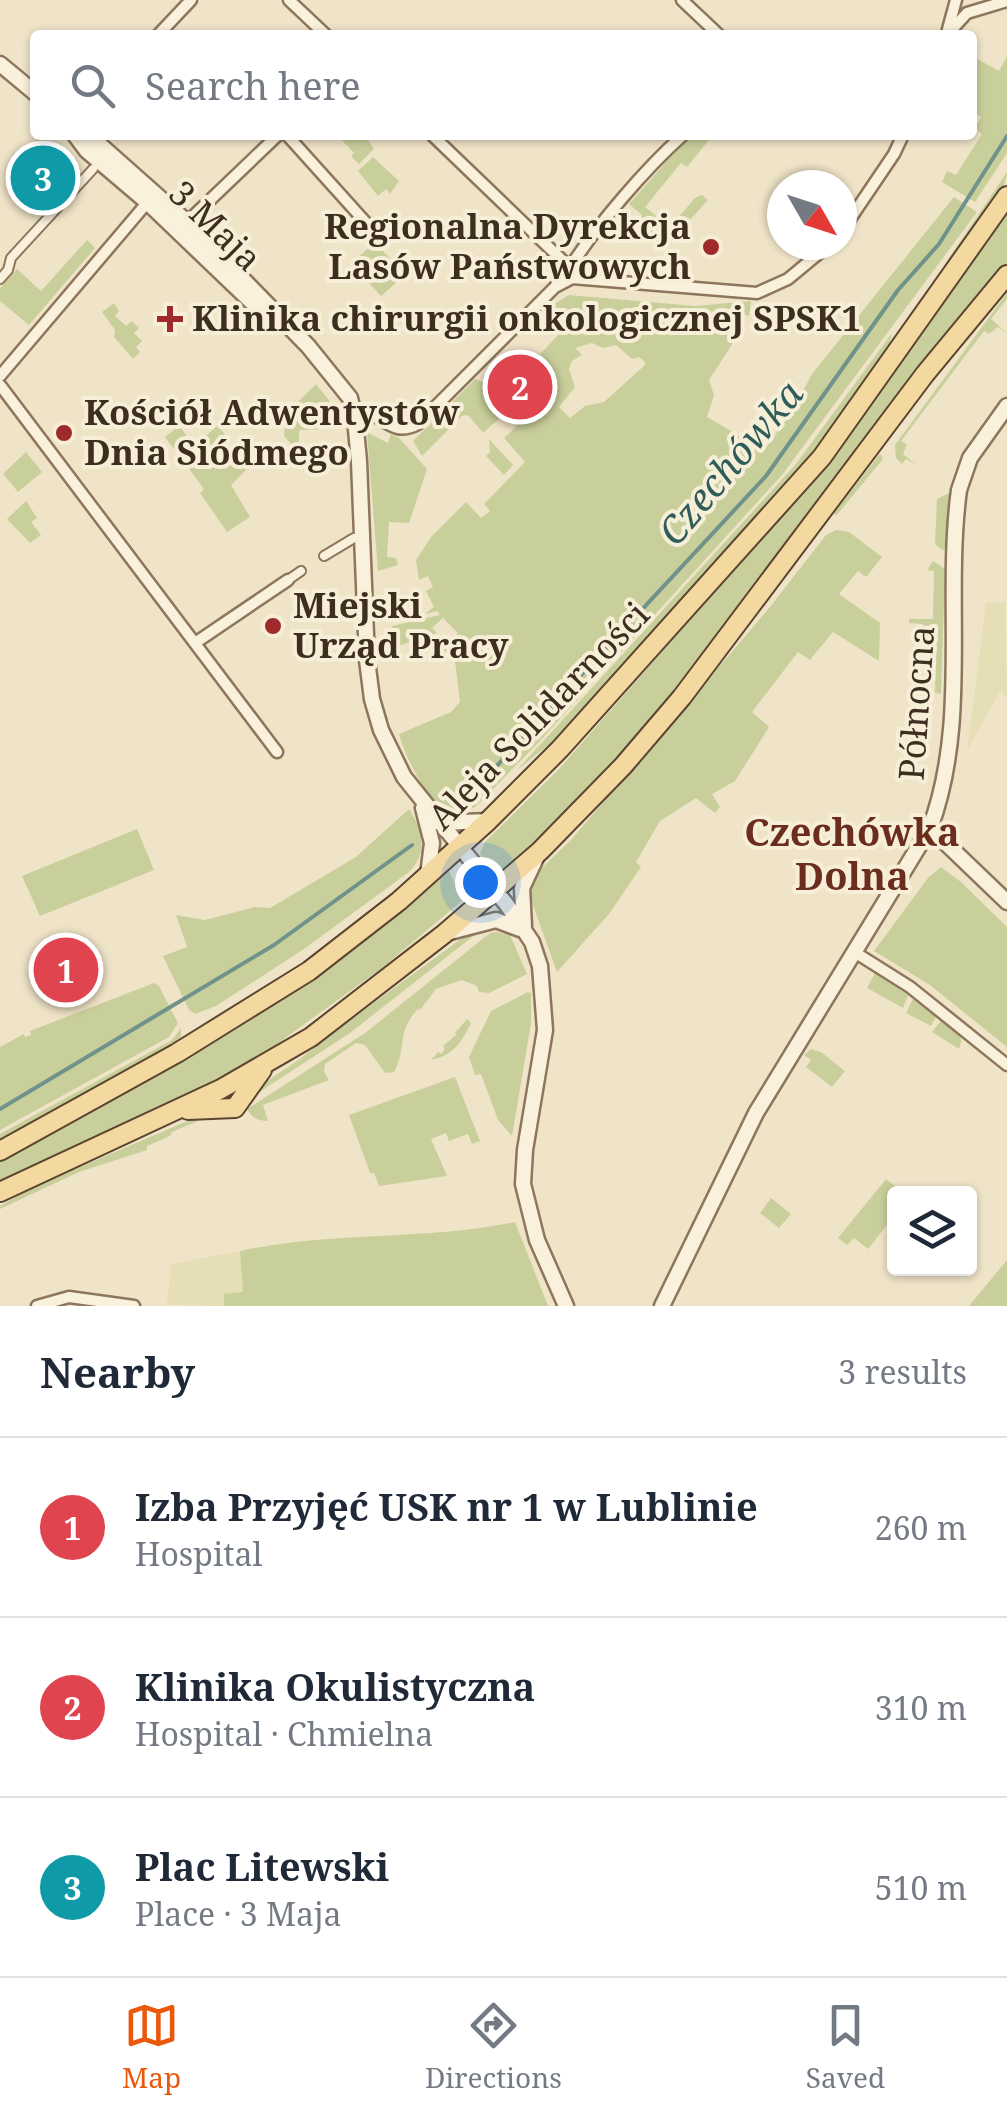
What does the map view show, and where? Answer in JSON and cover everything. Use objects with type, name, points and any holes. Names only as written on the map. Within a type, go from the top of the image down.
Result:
[{"type":"main road","name":"Aleja Solidarności","points":[[0,1151],[262,1002],[358,934],[460,848],[560,749],[822,457],[1007,196]]},
{"type":"main road","points":[[0,1192],[171,1112],[235,1108],[265,1066],[334,1021],[540,851],[623,766],[682,697],[925,374],[1007,274]]},
{"type":"street","points":[[163,30],[191,0]]},
{"type":"street","points":[[289,0],[321,30]]},
{"type":"street","points":[[682,0],[713,30]]},
{"type":"street","points":[[692,10],[702,0]]},
{"type":"street","points":[[947,30],[956,0]]},
{"type":"street","points":[[951,30],[966,14],[1007,1]]},
{"type":"street","points":[[0,64],[30,89]]},
{"type":"street","name":"3 Maja","points":[[80,140],[88,151],[187,222],[308,346],[347,393],[354,410]]},
{"type":"street","name":"3 Maja","points":[[94,140],[303,351],[316,359]]},
{"type":"street","points":[[187,222],[273,140]]},
{"type":"street","points":[[292,140],[368,225]]},
{"type":"street","points":[[437,140],[570,274],[757,292],[788,279],[811,260]]},
{"type":"street","points":[[566,1306],[537,1240],[523,1184],[524,1150],[546,1016],[540,966],[525,932],[420,798],[390,753],[370,685],[354,410],[370,410],[387,426],[397,429],[418,424],[570,274],[621,204],[679,140]]},
{"type":"street","points":[[857,210],[900,140]]},
{"type":"street","points":[[0,279],[11,258],[93,169]]},
{"type":"street","points":[[74,191],[85,187]]},
{"type":"street","points":[[0,376],[151,198]]},
{"type":"street","points":[[0,386],[277,752]]},
{"type":"street","name":"Północna","points":[[662,1306],[756,1113],[930,828],[941,796],[949,750],[959,490],[970,458],[1007,406]]},
{"type":"street","points":[[324,556],[354,538]]},
{"type":"street","points":[[195,643],[301,570]]},
{"type":"street","points":[[420,798],[432,844],[428,876]]},
{"type":"street","points":[[440,823],[488,821]]},
{"type":"street","points":[[930,828],[1007,902]]},
{"type":"street","points":[[525,932],[522,888],[540,851]]},
{"type":"street","points":[[444,934],[496,920],[525,932]]},
{"type":"street","points":[[856,953],[910,987],[1007,1065]]},
{"type":"street","points":[[37,1306],[69,1297],[134,1306]]},
{"type":"shaded area","points":[[1005,601],[1007,696],[1000,691],[967,751],[986,603]]},
{"type":"shaded area","points":[[240,1251],[243,1293],[224,1306],[167,1305],[171,1264]]},
{"type":"green space","points":[[1007,56],[1007,153],[975,202],[942,182],[947,171],[956,175],[982,134],[977,130],[981,117],[977,114],[977,59],[999,71]]},
{"type":"green space","points":[[37,140],[47,140],[55,151],[35,177],[12,155]]},
{"type":"green space","points":[[342,140],[368,140],[374,149],[359,164],[351,156],[354,153]]},
{"type":"green space","points":[[686,140],[709,140],[687,167],[681,163],[645,207],[670,227],[702,195],[708,200],[680,231],[654,240],[634,224],[642,215],[629,204]]},
{"type":"green space","points":[[59,155],[79,168],[68,179],[73,184],[59,200],[39,181]]},
{"type":"green space","points":[[373,157],[399,181],[390,194],[386,189],[378,196],[358,171]]},
{"type":"green space","points":[[1007,172],[992,207],[945,264]]},
{"type":"green space","points":[[954,197],[977,212],[782,475],[475,807],[456,816],[438,805],[413,769],[399,734],[451,712],[460,702],[455,661],[437,644],[442,638],[448,644],[458,633],[443,618],[432,628],[437,633],[395,647],[392,626],[440,615],[437,611],[425,614],[434,607],[426,591],[433,587],[428,576],[419,580],[416,560],[431,537],[466,502],[481,518],[490,511],[484,504],[525,462],[504,438],[525,418],[513,406],[483,433],[468,415],[462,416],[422,456],[413,441],[475,379],[492,385],[528,353],[540,354],[563,330],[563,323],[549,307],[569,295],[695,306],[751,301],[749,316],[743,314],[740,332],[709,380],[714,395],[707,417],[764,450],[792,412],[812,374]],"holes":[[[592,343],[603,348],[616,345],[632,359],[639,357],[645,365],[604,402],[585,406],[570,418],[559,407],[575,387],[569,369],[572,361],[582,355],[575,348]]]},
{"type":"green space","points":[[1007,215],[1007,264],[912,380],[636,736],[509,866],[500,874],[494,873],[480,854],[485,842],[559,769],[841,448]]},
{"type":"green space","points":[[87,240],[95,248],[29,325],[0,301],[0,288],[17,269],[41,291]]},
{"type":"green space","points":[[375,242],[405,275],[381,296],[351,264]]},
{"type":"green space","points":[[1007,293],[1007,299],[991,319],[1007,333],[998,327],[989,334],[984,331],[901,441],[907,444],[903,454],[917,465],[906,459],[902,464],[896,458],[895,445]]},
{"type":"green space","points":[[114,303],[119,311],[115,316],[126,326],[132,321],[139,328],[134,333],[142,341],[136,347],[140,352],[133,359],[114,337],[115,330],[102,312]]},
{"type":"green space","points":[[892,333],[873,373],[776,497],[551,743],[517,770],[796,464]]},
{"type":"green space","points":[[316,384],[335,408],[344,428],[299,430],[299,453],[284,436],[286,414]]},
{"type":"green space","points":[[366,421],[370,421],[370,434],[388,443],[391,434],[399,438],[427,469],[409,523],[389,522],[387,557],[396,558],[398,565],[378,571]]},
{"type":"green space","points":[[218,425],[225,435],[205,455],[218,469],[229,460],[234,465],[241,458],[240,451],[252,464],[231,485],[250,517],[227,532],[200,493],[204,489],[165,437],[179,426],[195,446]]},
{"type":"green space","points":[[489,439],[513,465],[504,475],[486,456],[490,452]]},
{"type":"green space","points":[[26,452],[42,472],[18,492],[3,474]]},
{"type":"green space","points":[[880,454],[883,459],[836,516],[834,513]]},
{"type":"green space","points":[[949,493],[942,550],[935,544],[937,499]]},
{"type":"green space","points":[[26,501],[37,518],[31,522],[41,535],[30,543],[7,519]]},
{"type":"green space","points":[[836,530],[849,532],[882,557],[866,577],[858,571],[839,594],[880,623],[879,661],[833,632],[810,660],[798,652],[752,712],[769,727],[735,781],[712,794],[720,807],[715,813],[696,798],[660,821],[636,862],[641,867],[609,914],[557,972],[529,894],[529,880],[570,841],[770,607],[826,535]]},
{"type":"green space","points":[[933,561],[945,569],[941,694],[935,693],[936,662],[923,662],[923,624],[909,623],[909,619],[933,619],[934,571],[927,570]]},
{"type":"green space","points":[[409,809],[418,825],[421,849],[409,872],[304,949],[216,1006],[195,1014],[189,1010],[163,956],[187,947],[176,915],[205,920],[255,907],[270,908],[356,857]]},
{"type":"green space","points":[[137,829],[154,870],[40,916],[22,876]]},
{"type":"green space","points":[[941,867],[1007,927],[1007,1047],[930,985],[874,951],[928,878]]},
{"type":"green space","points":[[448,869],[463,900],[383,967],[251,1063],[0,1183],[0,1161],[262,1012],[344,954]]},
{"type":"green space","points":[[481,930],[350,1033],[247,1100],[469,933]]},
{"type":"green space","points":[[490,933],[510,935],[527,974],[489,993],[479,992],[477,986],[462,980],[436,989],[411,1018],[394,1072],[385,1073],[365,1045],[356,1043],[325,1064],[329,1080],[263,1105],[268,1121],[249,1112],[247,1109],[365,1033]]},
{"type":"green space","points":[[875,973],[908,995],[903,1008],[867,988]]},
{"type":"green space","points":[[154,983],[178,1023],[169,1037],[0,1130],[0,1047],[24,1034],[31,1035],[30,1031]]},
{"type":"green space","points":[[528,992],[531,1024],[512,1136],[498,1120],[481,1074],[475,1075],[469,1057],[491,1011]]},
{"type":"green space","points":[[913,999],[936,1017],[931,1026],[906,1013]]},
{"type":"green space","points":[[943,1018],[960,1035],[959,1049],[932,1032]]},
{"type":"green space","points":[[467,1019],[471,1023],[456,1047],[431,1060],[438,1052],[441,1054],[443,1046]]},
{"type":"green space","points":[[181,1028],[181,1036],[174,1045],[0,1140],[0,1134],[172,1040]]},
{"type":"green space","points":[[811,1049],[845,1071],[832,1087],[806,1067],[811,1060],[804,1055]]},
{"type":"green space","points":[[455,1077],[480,1141],[472,1144],[468,1134],[449,1141],[446,1133],[431,1139],[447,1176],[379,1186],[374,1173],[370,1173],[349,1115]]},
{"type":"green space","points":[[206,1113],[217,1113],[172,1132],[147,1146],[147,1150],[79,1172],[0,1209],[31,1188]]},
{"type":"green space","points":[[886,1179],[895,1186],[887,1186],[887,1225],[868,1249],[854,1238],[847,1245],[838,1238]]},
{"type":"green space","points":[[771,1198],[791,1214],[779,1228],[760,1213]]},
{"type":"green space","points":[[515,1222],[548,1306],[224,1306],[224,1294],[243,1292],[240,1251]]},
{"type":"green space","points":[[1007,1260],[1007,1306],[969,1306]]},
{"type":"waterway","name":"Czechówka","points":[[466,799],[766,476],[898,290],[939,244],[1007,136]]},
{"type":"waterway","name":"Czechówka","points":[[0,1109],[274,945],[412,845]]},
{"type":"place","name":"Plac Litewski","points":[[43,178]]},
{"type":"place","name":"Regionalna Dyrekcja Lasów Państwowych","points":[[711,247]]},
{"type":"place","name":"Klinika chirurgii onkologicznej SPSK1","points":[[170,319]]},
{"type":"place","name":"Klinika Okulistyczna","points":[[520,387]]},
{"type":"place","name":"Kościół Adwentystów Dnia Siódmego","points":[[64,433]]},
{"type":"place","name":"Miejski Urząd Pracy","points":[[273,626]]},
{"type":"place","name":"Izba Przyjęć USK nr 1 w Lublinie","points":[[66,970]]},
{"type":"district","name":"Czechówka Dolna","points":[[852,854]]}]
